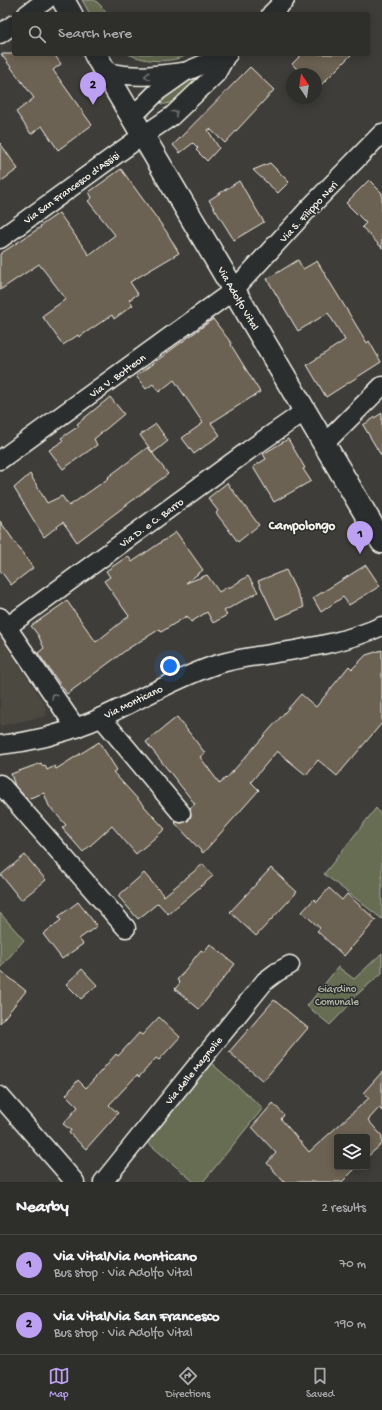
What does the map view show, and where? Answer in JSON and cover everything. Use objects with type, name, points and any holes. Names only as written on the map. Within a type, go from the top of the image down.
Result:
[{"type":"street","points":[[30,12],[46,0]]},
{"type":"street","points":[[63,0],[71,12]]},
{"type":"street","points":[[273,12],[285,0]]},
{"type":"street","points":[[0,34],[12,25]]},
{"type":"street","points":[[138,126],[158,92],[185,72],[225,56]]},
{"type":"street","points":[[138,126],[172,116],[216,74],[226,56]]},
{"type":"street","points":[[100,63],[128,76],[185,72]]},
{"type":"street","name":"Via Adolfo Vital","points":[[100,63],[382,542]]},
{"type":"street","name":"Via San Francesco d'Assisi","points":[[0,239],[138,126]]},
{"type":"street","name":"Via S. Filippo Neri","points":[[234,290],[311,206],[382,133]]},
{"type":"street","name":"Via V. Botteon","points":[[0,460],[234,290]]},
{"type":"street","points":[[324,444],[382,386]]},
{"type":"street","name":"Via D. e C. Barro","points":[[4,622],[305,411]]},
{"type":"street","points":[[4,622],[76,728]]},
{"type":"street","name":"Via Monticano","points":[[0,745],[17,744],[48,737],[76,728],[179,679],[216,665],[344,640],[382,626]]},
{"type":"street","points":[[101,717],[181,813]]},
{"type":"street","points":[[0,784],[126,928]]},
{"type":"street","name":"Via delle Magnolie","points":[[102,1182],[265,981],[276,972],[290,965]]},
{"type":"street","points":[[0,1096],[75,1182]]},
{"type":"shaded area","points":[[0,635],[42,700],[46,708],[46,716],[0,726]]},
{"type":"green space","points":[[82,0],[95,0],[107,12],[89,12]]},
{"type":"green space","points":[[133,56],[184,56],[167,61]]},
{"type":"green space","points":[[210,68],[180,96],[166,104],[161,104],[167,94],[174,88]]},
{"type":"green space","points":[[376,808],[382,817],[382,919],[324,874]]},
{"type":"green space","points":[[0,913],[24,940],[0,968]]},
{"type":"green space","name":"Giardino Comunale","points":[[382,953],[382,973],[353,998],[354,1000],[330,1025],[307,1006],[338,967],[354,979]]},
{"type":"green space","points":[[211,1063],[263,1108],[203,1182],[194,1182],[147,1142]]},
{"type":"building","points":[[1,54],[12,54],[12,56],[55,56],[61,64],[53,70],[92,125],[58,150],[42,126],[31,134],[16,112],[34,98]]},
{"type":"building","points":[[300,56],[350,56],[322,84],[322,68],[296,68],[292,64]]},
{"type":"building","points":[[250,67],[274,90],[225,143],[210,129],[208,130],[219,148],[207,161],[196,150],[198,148],[193,143],[180,153],[173,145]]},
{"type":"building","points":[[0,143],[18,169],[0,182]]},
{"type":"building","points":[[270,163],[289,182],[278,193],[253,170]]},
{"type":"building","points":[[121,169],[166,231],[179,253],[130,282],[138,294],[129,300],[133,305],[114,319],[112,315],[79,337],[78,335],[63,345],[42,316],[66,299],[39,264],[0,290],[0,254],[41,227],[40,226],[59,213],[89,255],[115,235],[88,201],[92,198],[89,192]]},
{"type":"building","points":[[369,180],[382,193],[382,248],[362,227],[366,223],[346,203]]},
{"type":"building","points":[[239,181],[264,222],[234,240],[209,200]]},
{"type":"building","points":[[298,260],[303,269],[317,261],[367,343],[369,341],[381,362],[326,397],[307,365],[345,340],[328,313],[298,331],[267,279]]},
{"type":"building","points":[[213,319],[232,344],[231,345],[260,392],[211,423],[220,435],[194,454],[182,438],[203,423],[174,380],[159,392],[153,384],[146,389],[136,376]]},
{"type":"building","points":[[110,397],[124,414],[94,439],[97,445],[63,469],[49,450],[63,441],[61,438],[79,426],[77,424]]},
{"type":"building","points":[[382,413],[382,457],[363,425]]},
{"type":"building","points":[[156,424],[168,441],[153,453],[140,435]]},
{"type":"building","points":[[288,439],[305,468],[303,469],[311,481],[274,502],[253,467],[266,459],[263,454]]},
{"type":"building","points":[[148,447],[168,474],[77,542],[63,522],[44,537],[14,488],[30,474],[47,503],[62,496],[69,506],[109,478],[108,477]]},
{"type":"building","points":[[227,483],[259,525],[238,542],[216,513],[218,511],[208,498]]},
{"type":"building","points":[[0,521],[33,568],[11,585],[0,570]]},
{"type":"building","points":[[176,532],[203,570],[186,583],[207,575],[219,592],[229,586],[229,588],[248,576],[258,592],[224,611],[227,615],[213,623],[207,612],[191,622],[187,616],[161,632],[160,629],[129,648],[67,694],[38,653],[44,648],[38,635],[31,626],[67,601],[96,642],[129,616],[104,581],[110,577],[106,571],[128,556],[132,562]]},
{"type":"building","points":[[366,565],[380,586],[349,605],[343,597],[321,612],[313,598]]},
{"type":"building","points":[[286,570],[304,607],[276,619],[258,581]]},
{"type":"building","points":[[382,650],[382,723],[337,776],[318,760],[306,775],[277,751],[251,782],[259,790],[203,853],[175,823],[188,821],[191,816],[190,808],[195,804],[146,742],[177,717],[205,753],[200,757],[220,784],[301,694],[316,707],[349,666],[352,669],[366,655]]},
{"type":"building","points":[[99,742],[117,770],[113,772],[165,829],[136,854],[112,826],[83,852],[62,828],[66,825],[49,806],[44,793],[27,799],[15,786],[11,774],[41,763],[42,766],[45,765],[47,770],[55,766],[56,769]]},
{"type":"building","points":[[25,855],[46,880],[21,900],[1,875]]},
{"type":"building","points":[[203,864],[213,876],[168,914],[158,903],[138,919],[118,896],[144,873],[164,896]]},
{"type":"building","points":[[271,868],[297,892],[256,936],[230,912]]},
{"type":"building","points":[[329,888],[342,900],[347,894],[376,920],[344,956],[317,931],[320,928],[302,912],[314,899],[317,902]]},
{"type":"building","points":[[78,902],[97,926],[79,939],[83,944],[62,959],[43,934],[61,920],[58,917]]},
{"type":"building","points":[[210,944],[235,964],[199,1009],[175,989],[180,983],[177,980],[201,950],[204,952]]},
{"type":"building","points":[[82,969],[97,985],[81,999],[66,984]]},
{"type":"building","points":[[0,970],[26,991],[0,1023]]},
{"type":"building","points":[[274,1000],[308,1028],[263,1081],[229,1052]]},
{"type":"building","points":[[159,1017],[180,1037],[159,1060],[156,1058],[139,1077],[137,1075],[109,1105],[118,1113],[86,1149],[69,1133],[71,1130],[63,1124],[78,1107],[66,1095],[78,1080],[86,1088],[116,1054],[118,1056],[139,1033],[142,1035]]},
{"type":"building","points":[[382,1072],[382,1111],[379,1108],[368,1120],[382,1136],[382,1144],[370,1154],[370,1134],[334,1134],[334,1170],[354,1170],[342,1182],[284,1182],[267,1163],[276,1153],[252,1127],[273,1103],[284,1115],[281,1119],[309,1152],[369,1098],[363,1093]]},
{"type":"place","name":"Via Vital/Via San Francesco","points":[[93,105]]},
{"type":"place","name":"Via Vital/Via Monticano","points":[[360,554]]},
{"type":"district","name":"Campolongo","points":[[302,524]]}]
